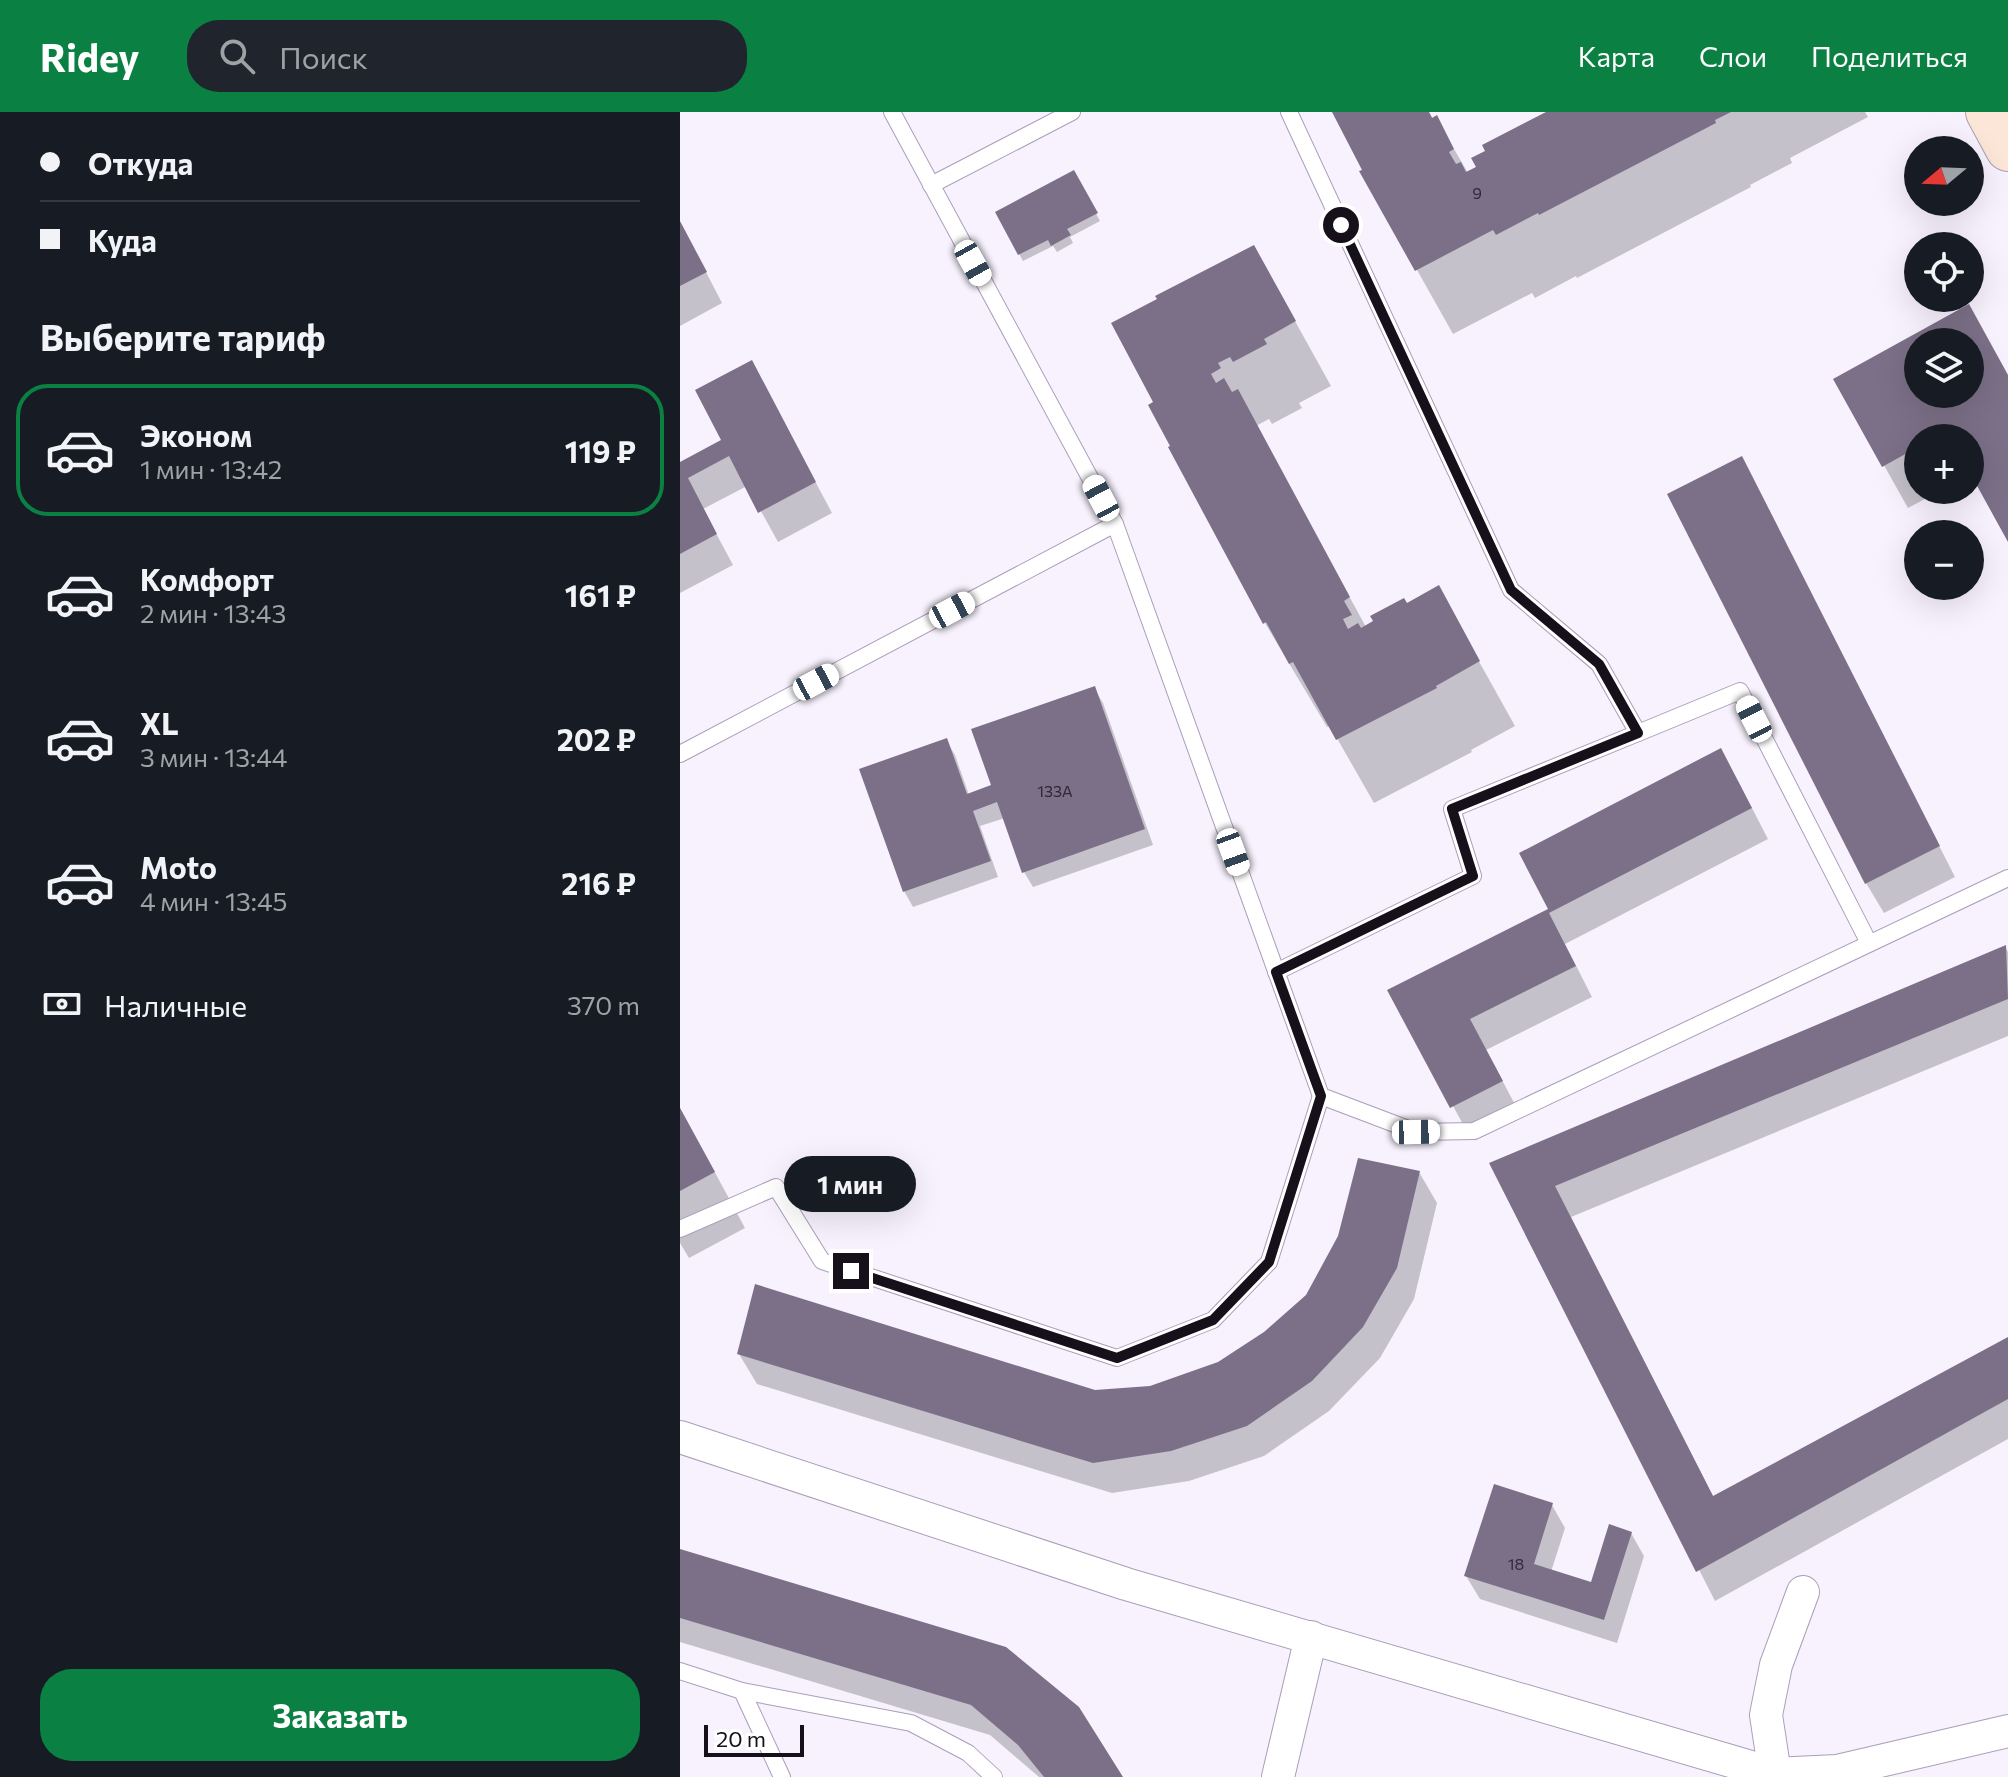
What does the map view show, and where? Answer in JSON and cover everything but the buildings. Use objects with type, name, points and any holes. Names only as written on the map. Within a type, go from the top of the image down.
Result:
[{"type":"main road","points":[[1988,112],[2008,149]]},
{"type":"street","points":[[680,1437],[1126,1584],[1311,1637],[1727,1769],[1775,1774],[1837,1771],[2008,1731]]},
{"type":"street","points":[[1775,1774],[1766,1715],[1776,1665],[1803,1592]]},
{"type":"street","points":[[1278,1777],[1311,1637]]},
{"type":"lane","points":[[680,1229],[776,1187],[822,1261],[1117,1358],[1213,1320],[1269,1262],[1321,1096],[1115,524],[892,112]]},
{"type":"lane","points":[[931,185],[1072,112]]},
{"type":"lane","points":[[1289,112],[1511,590],[1599,664],[1638,733]]},
{"type":"lane","points":[[680,754],[1115,524]]},
{"type":"lane","points":[[1276,972],[1473,876],[1452,809],[1740,691],[1869,943]]},
{"type":"lane","points":[[1321,1096],[1416,1132],[1474,1131],[2008,878]]},
{"type":"lane","points":[[680,1671],[742,1691],[911,1723],[968,1753],[994,1777]]},
{"type":"lane","points":[[742,1691],[782,1777]]},
{"type":"route","points":[[851,1271],[1117,1358],[1213,1320],[1269,1262],[1321,1096],[1276,972],[1473,876],[1452,809],[1638,733],[1599,664],[1511,590],[1341,225]]}]
